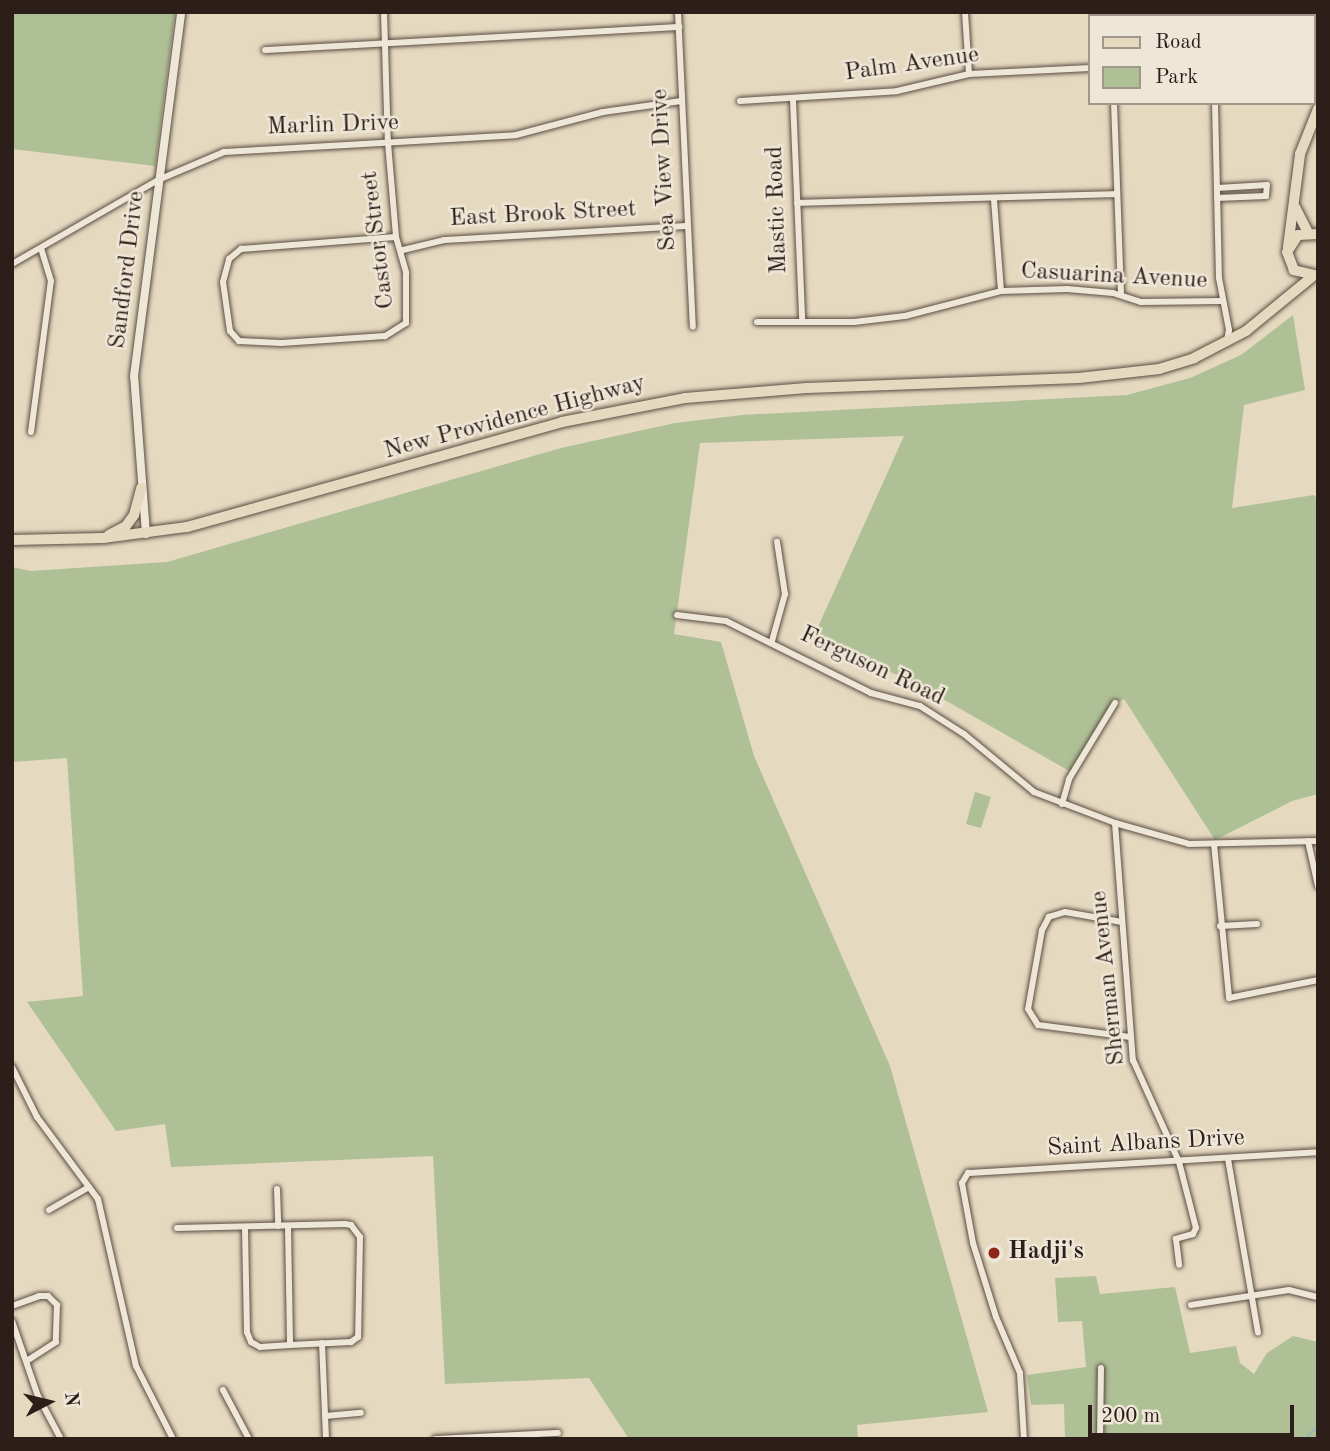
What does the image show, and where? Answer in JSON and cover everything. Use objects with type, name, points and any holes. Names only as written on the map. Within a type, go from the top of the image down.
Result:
[{"type":"highway","points":[[1313,233],[1294,239],[1288,247],[1294,270],[1315,275]]},
{"type":"highway","name":"New Providence Highway","points":[[1271,312],[1292,284],[1294,270]]},
{"type":"highway","name":"New Providence Highway","points":[[12,540],[146,534],[233,516],[628,407],[746,391],[1127,375],[1176,364],[1226,342],[1271,312],[1315,275]]},
{"type":"highway","points":[[103,538],[127,526],[134,515],[141,488]]},
{"type":"main road","points":[[1288,247],[1300,154],[1318,109]]},
{"type":"main road","points":[[1293,197],[1300,222],[1313,233]]},
{"type":"street","name":"Sandford Drive","points":[[146,534],[134,376],[181,12]]},
{"type":"street","name":"Castor Street","points":[[384,12],[388,143],[396,237],[403,250],[408,317],[401,330],[385,336],[264,343],[239,341],[230,331],[223,282],[234,254],[255,246],[396,237]]},
{"type":"street","name":"Sea View Drive","points":[[678,12],[693,327]]},
{"type":"street","points":[[965,12],[969,75]]},
{"type":"street","points":[[265,50],[679,27]]},
{"type":"street","name":"Palm Avenue","points":[[740,101],[793,100],[897,91],[969,75],[1088,68]]},
{"type":"street","name":"Mastic Road","points":[[793,100],[802,319]]},
{"type":"street","name":"Marlin Drive","points":[[12,264],[203,157],[225,152],[516,135],[633,106],[681,101]]},
{"type":"street","points":[[1114,105],[1121,295]]},
{"type":"street","points":[[1215,105],[1221,302],[1229,330],[1226,342]]},
{"type":"street","points":[[1217,188],[1267,185],[1266,196],[1217,198]]},
{"type":"street","points":[[797,204],[994,200],[1116,194]]},
{"type":"street","points":[[994,200],[1001,291]]},
{"type":"street","name":"East Brook Street","points":[[403,250],[444,240],[687,226]]},
{"type":"street","points":[[31,432],[51,281],[41,248]]},
{"type":"street","name":"Casuarina Avenue","points":[[757,321],[802,319],[854,322],[905,316],[1001,291],[1067,289],[1121,295],[1141,302],[1221,302]]},
{"type":"street","points":[[1229,330],[1241,334]]},
{"type":"street","points":[[772,642],[785,594],[778,542]]},
{"type":"street","name":"Ferguson Road","points":[[677,615],[726,621],[871,693],[920,706],[964,734],[1034,792],[1115,823],[1173,841],[1214,844],[1318,841]]},
{"type":"street","points":[[1062,804],[1069,779],[1115,703]]},
{"type":"street","name":"Sherman Avenue","points":[[1115,823],[1134,1066],[1179,1162],[1196,1228],[1193,1234],[1176,1239],[1179,1265]]},
{"type":"street","points":[[1308,841],[1318,886]]},
{"type":"street","points":[[1214,844],[1229,998],[1318,980]]},
{"type":"street","points":[[1122,922],[1065,912],[1049,917],[1042,930],[1028,1009],[1038,1026],[1130,1037]]},
{"type":"street","points":[[1220,926],[1257,924]]},
{"type":"street","points":[[12,1067],[37,1117],[89,1187],[107,1232],[136,1366],[173,1439]]},
{"type":"street","name":"Saint Albans Drive","points":[[1024,1439],[1020,1373],[982,1277],[963,1193],[965,1177],[977,1171],[1179,1162],[1318,1152]]},
{"type":"street","points":[[1228,1159],[1258,1332]]},
{"type":"street","points":[[49,1210],[89,1187]]},
{"type":"street","points":[[277,1189],[278,1226]]},
{"type":"street","points":[[177,1228],[345,1224],[355,1228],[360,1237],[360,1332],[351,1342],[260,1347],[249,1338],[245,1227]]},
{"type":"street","points":[[288,1226],[290,1345]]},
{"type":"street","points":[[1191,1304],[1289,1290],[1318,1297]]},
{"type":"street","points":[[12,1306],[39,1296],[48,1296],[57,1305],[56,1342],[27,1361]]},
{"type":"street","points":[[12,1321],[38,1396],[61,1439]]},
{"type":"street","points":[[322,1343],[326,1439]]},
{"type":"street","points":[[1100,1439],[1101,1368]]},
{"type":"street","points":[[223,1390],[249,1439]]},
{"type":"street","points":[[325,1416],[361,1413]]},
{"type":"street","points":[[435,1439],[558,1433]]},
{"type":"green space","points":[[12,12],[175,12],[155,166],[12,149]]},
{"type":"green space","points":[[1293,315],[1305,390],[1244,405],[1232,508],[1314,495],[1318,500],[1318,794],[1292,801],[1215,840],[1124,699],[1113,706],[1071,772],[913,682],[813,638],[904,436],[700,443],[674,634],[721,642],[754,756],[890,1066],[988,1412],[857,1425],[858,1439],[629,1439],[589,1378],[445,1384],[433,1156],[171,1167],[165,1124],[116,1131],[27,1002],[83,996],[67,758],[12,762],[12,567],[31,571],[167,562],[561,448],[675,423],[742,415],[1127,395],[1190,378],[1241,355]]},
{"type":"green space","points":[[975,792],[991,797],[981,828],[966,824]]},
{"type":"green space","points":[[1096,1276],[1100,1294],[1175,1287],[1190,1353],[1236,1346],[1240,1363],[1254,1374],[1267,1353],[1293,1336],[1318,1342],[1318,1439],[1065,1439],[1064,1404],[1031,1405],[1027,1375],[1086,1367],[1082,1321],[1058,1322],[1055,1278]]},
{"type":"waterway","points":[[1305,1439],[1318,1425]]},
{"type":"place","name":"Hadji's","points":[[994,1253]]}]
